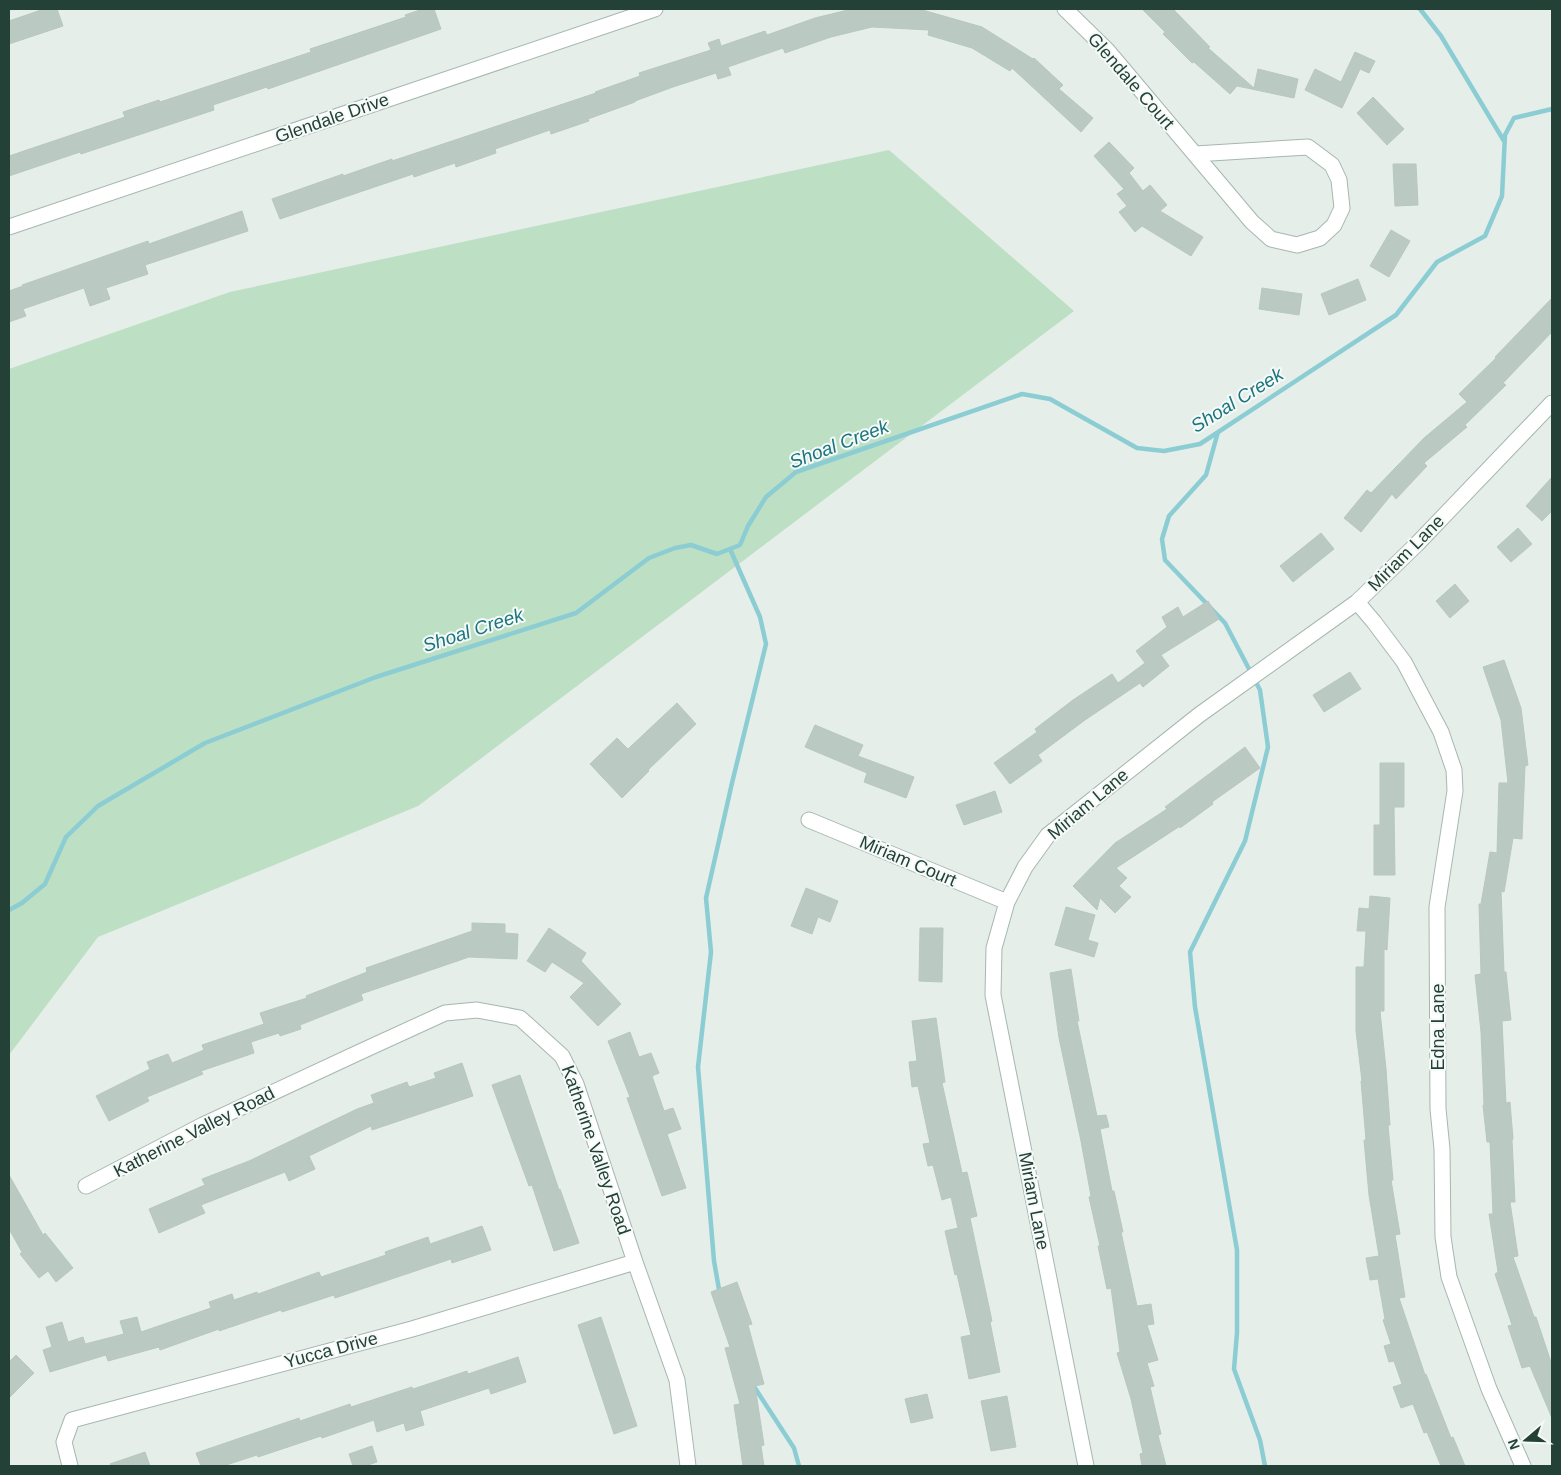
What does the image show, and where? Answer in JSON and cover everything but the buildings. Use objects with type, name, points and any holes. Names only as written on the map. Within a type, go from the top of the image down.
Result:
[{"type":"street","name":"Glendale Drive","points":[[9,228],[655,9]]},
{"type":"street","name":"Glendale Court","points":[[1065,9],[1107,50],[1252,222],[1271,240],[1297,245],[1320,238],[1334,225],[1342,208],[1339,180],[1332,165],[1308,147],[1195,154]]},
{"type":"street","name":"Miriam Lane","points":[[1086,1466],[993,995],[994,948],[1007,902],[1025,867],[1048,835],[1198,715],[1357,602],[1416,545],[1552,403]]},
{"type":"street","name":"Edna Lane","points":[[1357,602],[1404,662],[1441,732],[1454,770],[1455,791],[1437,907],[1438,1109],[1442,1149],[1443,1236],[1449,1276],[1489,1389],[1523,1466]]},
{"type":"street","name":"Miriam Court","points":[[809,820],[1007,902]]},
{"type":"street","name":"Katherine Valley Road","points":[[86,1186],[203,1125],[445,1013],[477,1010],[520,1018],[562,1056],[576,1084],[635,1262],[677,1380],[688,1466]]},
{"type":"street","name":"Yucca Drive","points":[[70,1466],[64,1442],[72,1420],[412,1329],[635,1262]]},
{"type":"green space","points":[[889,150],[1074,311],[418,806],[98,937],[9,1055],[9,369],[230,292]]},
{"type":"waterway","points":[[1420,9],[1441,36],[1504,141]]},
{"type":"waterway","name":"Shoal Creek","points":[[9,910],[22,903],[45,884],[66,837],[98,806],[205,743],[376,677],[576,613],[649,558],[675,548],[691,545],[717,554],[740,545],[748,526],[766,497],[796,472],[1022,394],[1050,399],[1137,448],[1164,451],[1200,444],[1396,315],[1437,262],[1485,236],[1502,196],[1505,135],[1514,118],[1552,109]]},
{"type":"waterway","points":[[1218,432],[1206,475],[1169,516],[1162,539],[1165,560],[1225,623],[1260,690],[1268,747],[1245,841],[1190,952],[1195,1007],[1237,1250],[1237,1333],[1234,1369],[1260,1440],[1265,1466]]},
{"type":"waterway","points":[[720,1295],[714,1261],[698,1067],[711,952],[706,898],[766,644],[760,617],[730,549]]},
{"type":"waterway","points":[[753,1385],[794,1448],[799,1466]]}]
